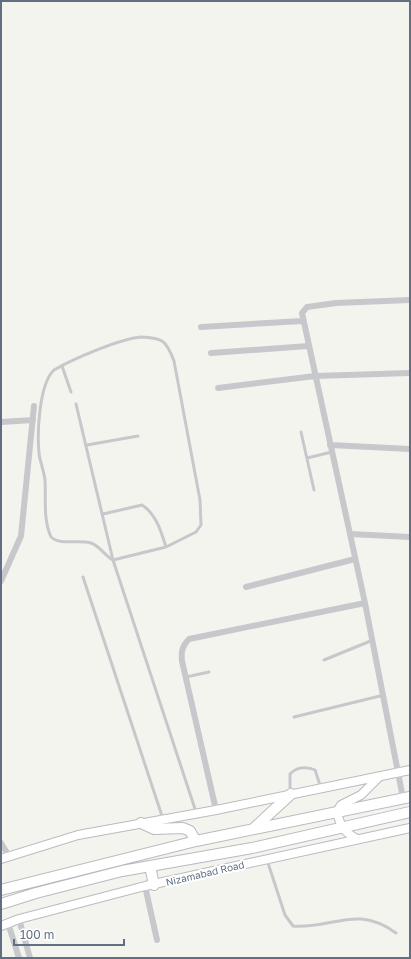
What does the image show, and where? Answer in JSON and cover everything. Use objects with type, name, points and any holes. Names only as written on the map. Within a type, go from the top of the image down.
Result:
[{"type":"highway","points":[[253,829],[291,794]]},
{"type":"highway","points":[[1,890],[196,841],[407,798]]},
{"type":"highway","name":"Nizamabad Road","points":[[1,904],[36,893],[150,866],[252,848],[340,826],[410,812]]},
{"type":"highway","points":[[317,816],[324,822],[324,825],[320,831]]},
{"type":"highway","points":[[141,823],[154,829],[183,828],[190,831],[196,841]]},
{"type":"highway","points":[[149,886],[150,866]]},
{"type":"main road","points":[[1,859],[78,835],[196,812],[216,810],[410,770]]},
{"type":"main road","points":[[357,839],[346,833],[340,826],[337,812],[341,805],[361,795],[379,777]]},
{"type":"main road","name":"Nizamabad Road","points":[[4,924],[149,886],[410,828]]},
{"type":"street","points":[[407,798],[399,772],[373,640],[302,321],[302,313],[307,307],[336,303],[410,300]]},
{"type":"street","points":[[201,327],[302,321]]},
{"type":"street","points":[[212,353],[308,346]]},
{"type":"street","points":[[218,388],[315,376],[410,373]]},
{"type":"street","points":[[1,581],[21,536],[34,406]]},
{"type":"street","points":[[1,422],[33,420]]},
{"type":"street","points":[[330,445],[410,449]]},
{"type":"street","points":[[350,534],[410,537]]},
{"type":"street","points":[[246,587],[355,559]]},
{"type":"street","points":[[216,810],[181,653],[183,647],[189,639],[365,603]]},
{"type":"street","points":[[1,843],[9,856]]},
{"type":"street","points":[[149,886],[157,940]]},
{"type":"street","points":[[19,919],[30,958]]},
{"type":"street","points":[[4,924],[19,958]]},
{"type":"lane","points":[[157,337],[164,341],[170,350],[174,361],[192,448],[202,517],[201,525],[196,532],[166,547],[113,560],[91,543],[54,540],[51,537],[46,521],[44,471],[39,454],[39,426],[44,388],[48,376],[62,366],[131,338],[157,337]]},
{"type":"lane","points":[[62,366],[71,392]]},
{"type":"lane","points":[[76,404],[87,445],[113,560],[196,812]]},
{"type":"lane","points":[[301,432],[314,490]]},
{"type":"lane","points":[[87,445],[138,436]]},
{"type":"lane","points":[[307,458],[332,452]]},
{"type":"lane","points":[[103,514],[142,505],[148,509],[153,516],[166,547]]},
{"type":"lane","points":[[83,577],[163,819]]},
{"type":"lane","points":[[324,660],[373,640]]},
{"type":"lane","points":[[186,677],[209,672]]},
{"type":"lane","points":[[294,717],[384,696]]},
{"type":"lane","points":[[291,794],[290,774],[296,769],[308,767],[315,770],[321,789]]},
{"type":"lane","points":[[267,860],[285,915],[293,926],[311,926],[366,918],[382,923],[396,933]]}]
